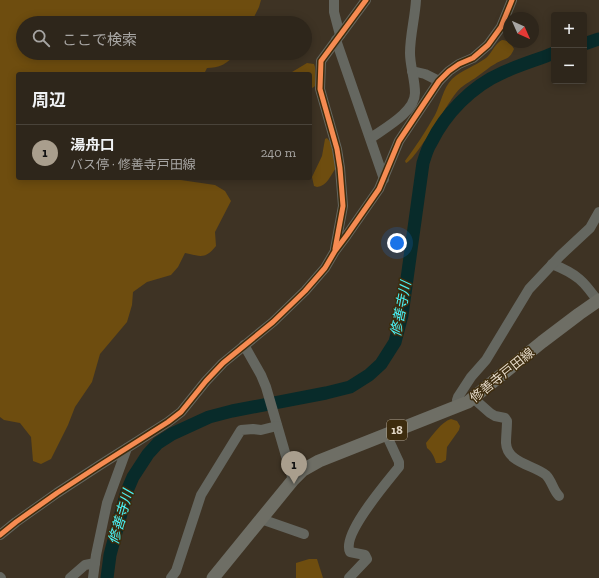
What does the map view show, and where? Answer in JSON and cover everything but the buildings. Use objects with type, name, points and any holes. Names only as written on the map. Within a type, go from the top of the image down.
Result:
[{"type":"main road","name":"修善寺戸田線","points":[[213,578],[293,480],[310,465],[458,406],[473,398],[542,342],[599,301]]},
{"type":"street","points":[[334,0],[334,12],[338,37],[384,179]]},
{"type":"street","points":[[335,251],[343,206],[340,168],[337,149],[322,101],[319,76],[320,61],[363,6],[366,0]]},
{"type":"street","points":[[371,138],[405,113],[415,95],[410,43],[416,9],[416,0]]},
{"type":"street","points":[[0,535],[57,493],[168,422],[181,412],[214,372],[232,354],[273,322],[305,291],[325,268],[335,251],[369,204],[384,179],[389,163],[399,141],[439,81],[459,64],[473,58],[488,46],[501,27],[512,0]]},
{"type":"street","points":[[412,71],[425,74],[439,81]]},
{"type":"street","points":[[458,406],[458,397],[471,377],[490,355],[523,297],[552,264],[590,228],[599,212]]},
{"type":"street","points":[[552,264],[579,278],[588,286],[599,301]]},
{"type":"street","points":[[244,345],[262,375],[293,480]]},
{"type":"street","points":[[473,398],[493,415],[508,421],[506,443],[508,452],[515,458],[544,474],[551,482],[555,493],[559,496]]},
{"type":"street","points":[[171,578],[176,571],[200,496],[241,430],[261,430],[275,422]]},
{"type":"street","points":[[349,578],[367,559],[365,555],[355,554],[349,550],[350,540],[354,530],[362,515],[399,467],[399,462],[386,434]]},
{"type":"street","points":[[94,578],[95,563],[107,503],[127,448]]},
{"type":"street","points":[[261,519],[304,534]]},
{"type":"street","points":[[70,578],[85,565],[95,563]]},
{"type":"shaded area","points":[[0,0],[261,0],[254,16],[16,16],[16,60],[230,60],[223,65],[207,68],[205,72],[16,72],[16,180],[181,180],[215,185],[225,191],[231,201],[215,232],[216,246],[209,253],[202,256],[185,253],[178,267],[171,275],[147,282],[133,292],[132,305],[127,322],[100,354],[92,382],[75,407],[51,459],[41,464],[33,461],[31,437],[20,423],[4,420],[0,417]]},
{"type":"shaded area","points":[[503,40],[503,48],[514,48],[510,56],[498,62],[458,90],[416,153],[406,163],[405,161],[435,115],[444,91],[452,79],[486,58],[497,43]]},
{"type":"shaded area","points":[[307,63],[314,64],[316,85],[312,88],[312,72],[292,72]]},
{"type":"shaded area","points":[[327,138],[331,143],[336,168],[326,183],[317,187],[314,186],[312,177],[322,156],[325,139]]},
{"type":"shaded area","points":[[451,419],[457,421],[460,426],[459,430],[447,447],[446,460],[441,463],[436,463],[433,454],[427,448],[426,443],[441,426]]},
{"type":"shaded area","points":[[309,559],[317,559],[323,578],[296,578],[296,563]]},
{"type":"waterway","name":"修善寺川","points":[[587,43],[599,39]]},
{"type":"waterway","name":"修善寺川","points":[[107,578],[110,555],[127,491],[133,477],[148,454],[158,443],[172,434],[209,417],[350,387],[369,375],[381,364],[395,342],[402,315],[423,163],[428,148],[437,132],[460,102],[480,85],[508,70],[551,54]]},
{"type":"cycle path","points":[[335,249],[343,206],[337,149],[320,89],[321,61],[366,0]]},
{"type":"cycle path","points":[[0,535],[57,493],[168,422],[181,412],[223,363],[273,322],[305,291],[325,268],[335,251],[379,189],[399,141],[439,81],[449,71],[459,64],[473,58],[488,45],[501,27],[512,0]]},
{"type":"place","name":"湯舟口","points":[[294,484]]}]
